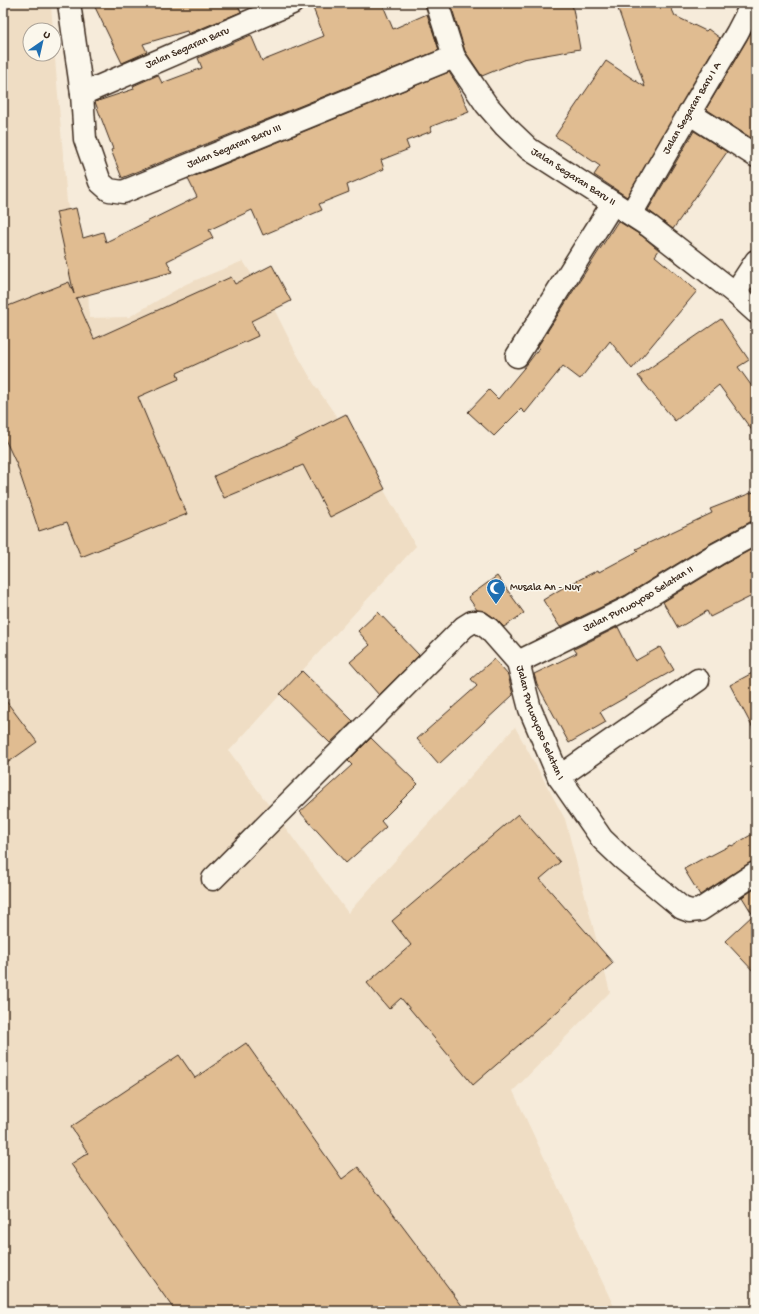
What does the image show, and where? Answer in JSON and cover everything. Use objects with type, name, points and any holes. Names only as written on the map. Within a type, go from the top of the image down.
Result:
[{"type":"street","name":"Jalan Segaran Baru III","points":[[69,3],[82,94],[85,139],[100,182],[109,190],[123,192],[454,57]]},
{"type":"street","name":"Jalan Segaran Baru","points":[[82,94],[292,3]]},
{"type":"street","name":"Jalan Segaran Baru II","points":[[437,3],[454,57],[486,104],[505,126],[529,149],[622,208],[735,293],[756,312]]},
{"type":"street","name":"Jalan Segaran Baru I A","points":[[517,356],[689,113],[751,10]]},
{"type":"street","points":[[689,113],[756,156]]},
{"type":"street","points":[[735,293],[756,261]]},
{"type":"street","name":"Jalan Purwoyoso Selatan II","points":[[518,662],[632,606],[717,554],[756,533]]},
{"type":"street","name":"Jalan Purwoyoso Selatan I","points":[[213,879],[464,627],[472,622],[479,622],[489,628],[518,662],[530,709],[559,777],[602,839],[622,859],[682,908],[690,911],[700,910],[756,873]]},
{"type":"street","points":[[559,777],[698,680]]},
{"type":"shaded area","points":[[3,5],[51,5],[52,22],[22,22],[22,62],[55,62],[67,202],[76,242],[88,271],[89,318],[129,317],[186,284],[243,261],[274,309],[314,384],[366,459],[416,546],[229,751],[348,913],[515,727],[565,819],[610,992],[513,1091],[616,1311],[3,1311]]},
{"type":"building","points":[[93,3],[237,3],[241,12],[188,34],[187,31],[143,44],[147,52],[122,63]]},
{"type":"building","points":[[311,3],[382,3],[393,29],[427,14],[439,50],[122,178],[111,150],[113,149],[95,102],[134,89],[133,86],[158,75],[162,83],[202,68],[198,58],[251,35],[262,61],[324,36]]},
{"type":"building","points":[[454,3],[572,3],[580,49],[523,59],[482,76],[465,51],[451,5]]},
{"type":"building","points":[[616,3],[669,3],[675,16],[706,31],[708,29],[720,38],[627,197],[594,175],[600,166],[555,136],[606,61],[645,87]]},
{"type":"building","points":[[756,24],[756,141],[706,109]]},
{"type":"building","points":[[449,72],[458,86],[469,112],[430,127],[432,131],[406,141],[409,149],[381,160],[384,169],[347,185],[349,192],[319,204],[322,210],[263,235],[252,210],[209,230],[213,238],[167,261],[172,272],[76,298],[94,339],[231,277],[235,284],[272,265],[291,301],[251,321],[258,336],[177,373],[179,379],[138,397],[187,514],[81,557],[67,522],[39,531],[17,465],[3,435],[3,308],[69,282],[74,294],[56,212],[76,208],[83,238],[103,232],[106,242],[197,197],[188,179]]},
{"type":"building","points":[[694,131],[727,152],[673,229],[648,210]]},
{"type":"building","points":[[618,221],[642,236],[659,250],[655,256],[697,291],[632,369],[610,341],[580,379],[563,366],[525,413],[521,409],[494,436],[468,412],[489,390],[498,399],[528,363],[539,348],[538,346]]},
{"type":"building","points":[[721,319],[749,360],[738,367],[756,392],[756,436],[719,385],[675,421],[638,376]]},
{"type":"building","points":[[346,414],[385,489],[330,517],[303,465],[224,498],[214,476],[287,444]]},
{"type":"building","points":[[756,491],[756,521],[750,522],[711,543],[626,595],[560,627],[543,600],[561,589],[598,570],[599,572],[638,551],[636,549],[712,513],[710,509]]},
{"type":"building","points":[[756,547],[756,594],[710,617],[707,611],[678,628],[663,602],[723,565]]},
{"type":"building","name":"Musala An - Nur","points":[[497,576],[524,613],[504,627],[486,612],[477,610],[468,597]]},
{"type":"building","points":[[378,612],[419,655],[379,695],[350,662],[370,645],[358,631]]},
{"type":"building","points":[[618,627],[635,661],[660,647],[674,670],[600,712],[606,722],[569,743],[537,684],[534,674],[577,653],[574,649]]},
{"type":"building","points":[[494,659],[508,675],[513,695],[439,764],[417,739],[477,686],[471,679]]},
{"type":"building","points":[[302,671],[353,721],[330,743],[280,694]]},
{"type":"building","points":[[756,671],[756,734],[730,685]]},
{"type":"building","points":[[3,697],[37,742],[3,766]]},
{"type":"building","points":[[371,738],[418,784],[381,821],[386,827],[346,863],[300,812],[352,765],[348,761]]},
{"type":"building","points":[[518,814],[560,862],[540,879],[613,963],[473,1085],[401,998],[389,1009],[367,983],[411,945],[392,921]]},
{"type":"building","points":[[756,832],[756,861],[749,863],[700,895],[684,869],[709,855],[710,856],[731,845],[732,846]]},
{"type":"building","points":[[756,888],[756,974],[725,941],[753,915],[742,897]]},
{"type":"building","points":[[246,1043],[342,1179],[358,1167],[466,1311],[175,1311],[71,1164],[88,1153],[71,1127],[179,1055],[195,1078]]},
{"type":"place","name":"Musala An - Nur","points":[[496,605]]}]
